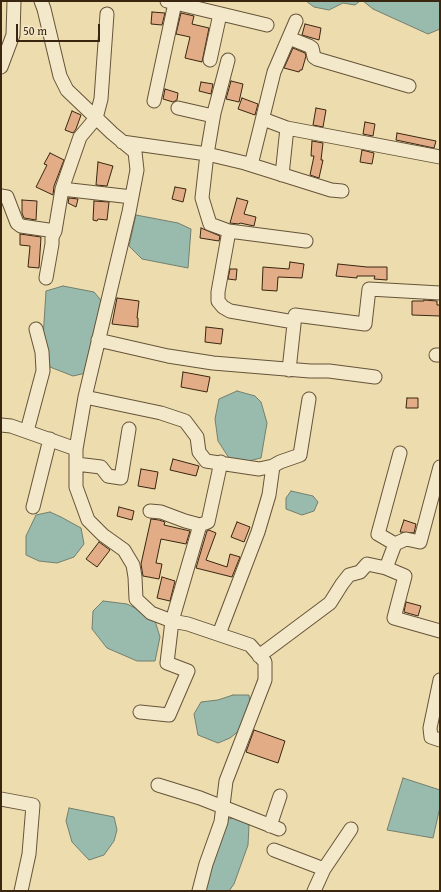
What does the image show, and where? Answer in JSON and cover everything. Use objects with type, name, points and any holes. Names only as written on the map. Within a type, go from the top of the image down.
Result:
[{"type":"street","points":[[1,67],[13,35],[14,1]]},
{"type":"street","points":[[41,1],[60,76],[67,90],[112,133],[135,152],[137,170],[85,397],[76,449],[76,487],[88,520],[103,535],[124,550],[133,565],[136,600],[151,613],[250,645],[264,662],[265,680],[226,781],[221,822],[206,864],[199,891]]},
{"type":"street","points":[[154,101],[171,2],[267,25]]},
{"type":"street","points":[[46,278],[52,237],[55,231],[62,188],[80,137],[96,118],[101,99],[107,14]]},
{"type":"street","points":[[210,60],[220,14]]},
{"type":"street","points":[[251,165],[274,72],[296,21]]},
{"type":"street","points":[[289,38],[312,48],[314,57],[317,59],[409,86]]},
{"type":"street","points":[[228,60],[213,116],[202,198],[210,224],[229,231],[306,241]]},
{"type":"street","points":[[178,108],[213,116]]},
{"type":"street","points":[[263,118],[287,128],[440,156]]},
{"type":"street","points":[[282,175],[287,128]]},
{"type":"street","points":[[122,142],[207,154],[251,165],[331,190],[342,191]]},
{"type":"street","points":[[62,188],[132,197]]},
{"type":"street","points":[[1,196],[7,197],[18,223],[21,226],[55,231]]},
{"type":"street","points":[[229,231],[218,292],[218,301],[223,307],[230,311],[294,322]]},
{"type":"street","points":[[289,370],[295,315],[365,324],[369,289],[440,293]]},
{"type":"street","points":[[27,431],[43,371],[42,352],[36,329]]},
{"type":"street","points":[[98,340],[168,356],[213,363],[289,370],[329,371],[375,377]]},
{"type":"street","points":[[85,397],[161,413],[185,421],[197,437],[199,452],[206,461],[221,462],[259,469],[273,466],[300,455],[309,399]]},
{"type":"street","points":[[1,425],[11,426],[27,431],[76,449]]},
{"type":"street","points":[[76,464],[102,467],[108,476],[121,478],[129,430]]},
{"type":"street","points":[[33,506],[50,440]]},
{"type":"street","points":[[395,544],[378,534],[400,453]]},
{"type":"street","points":[[150,511],[161,512],[200,525],[208,522],[221,462]]},
{"type":"street","points":[[219,634],[258,532],[269,495],[273,466]]},
{"type":"street","points":[[386,568],[395,544],[406,539],[420,542],[440,467]]},
{"type":"street","points":[[140,712],[169,715],[188,671],[167,663],[172,621],[200,525]]},
{"type":"street","points":[[259,656],[330,603],[349,575],[360,572],[367,564],[386,568],[405,576],[394,618],[440,631]]},
{"type":"street","points":[[440,680],[430,728],[431,736],[440,740]]},
{"type":"street","points":[[158,785],[200,798],[274,828],[280,796]]},
{"type":"street","points":[[1,799],[33,805],[29,854],[21,891]]},
{"type":"street","points":[[314,891],[324,869],[351,829]]},
{"type":"street","points":[[274,850],[324,869]]},
{"type":"shaded area","points":[[306,1],[360,1],[355,5],[343,3],[329,10],[314,7]]},
{"type":"shaded area","points":[[363,1],[440,1],[440,29],[428,34],[373,9]]},
{"type":"shaded area","points":[[136,215],[178,223],[191,229],[188,268],[142,259],[129,246]]},
{"type":"shaded area","points":[[63,286],[94,292],[100,299],[102,305],[86,373],[73,376],[50,367],[43,339],[46,291]]},
{"type":"shaded area","points":[[237,391],[255,396],[261,402],[267,423],[261,458],[244,462],[229,458],[218,441],[215,419],[219,399]]},
{"type":"shaded area","points":[[291,491],[313,496],[318,502],[314,511],[302,515],[286,509],[286,498]]},
{"type":"shaded area","points":[[50,512],[81,528],[84,544],[74,557],[57,563],[39,561],[26,555],[26,536],[36,515]]},
{"type":"shaded area","points":[[103,601],[127,604],[143,612],[155,621],[160,637],[155,661],[137,661],[107,648],[92,629],[93,611]]},
{"type":"shaded area","points":[[233,695],[249,695],[250,704],[240,730],[230,738],[218,743],[198,735],[194,714],[201,702],[218,700]]},
{"type":"shaded area","points":[[403,778],[440,790],[440,807],[433,838],[387,830]]},
{"type":"shaded area","points":[[69,808],[114,817],[117,830],[114,841],[104,855],[89,860],[72,842],[66,821]]},
{"type":"shaded area","points":[[239,818],[249,825],[248,845],[234,884],[229,891],[204,891],[226,819]]},
{"type":"building","points":[[152,12],[165,13],[162,25],[151,24]]},
{"type":"building","points":[[181,13],[194,16],[192,24],[209,28],[202,62],[185,58],[190,37],[176,34]]},
{"type":"building","points":[[305,24],[321,28],[319,40],[302,35]]},
{"type":"building","points":[[293,48],[305,53],[306,56],[302,70],[299,72],[284,68]]},
{"type":"building","points":[[231,81],[243,84],[239,102],[226,99]]},
{"type":"building","points":[[201,82],[213,84],[211,94],[199,91]]},
{"type":"building","points":[[165,89],[178,93],[177,100],[173,102],[163,99]]},
{"type":"building","points":[[242,98],[258,104],[255,115],[238,109]]},
{"type":"building","points":[[316,108],[326,110],[323,127],[313,125]]},
{"type":"building","points":[[72,111],[81,115],[73,133],[65,130]]},
{"type":"building","points":[[365,122],[375,124],[373,136],[363,134]]},
{"type":"building","points":[[397,133],[436,141],[434,148],[396,140]]},
{"type":"building","points":[[312,141],[323,143],[321,160],[323,160],[319,178],[310,175],[314,156],[311,156]]},
{"type":"building","points":[[362,150],[374,153],[372,164],[360,162]]},
{"type":"building","points":[[50,153],[64,160],[54,186],[53,195],[36,187],[47,165],[44,164]]},
{"type":"building","points":[[98,162],[113,166],[107,186],[96,185]]},
{"type":"building","points":[[175,187],[186,189],[183,202],[172,199]]},
{"type":"building","points":[[69,198],[78,199],[76,207],[68,203]]},
{"type":"building","points":[[237,198],[248,201],[244,214],[256,217],[254,226],[240,223],[230,223]]},
{"type":"building","points":[[22,200],[37,201],[36,220],[24,218],[22,213]]},
{"type":"building","points":[[94,201],[109,202],[107,220],[93,220]]},
{"type":"building","points":[[201,228],[220,236],[219,241],[200,238]]},
{"type":"building","points":[[20,234],[41,237],[39,268],[28,267],[30,246],[20,245]]},
{"type":"building","points":[[290,262],[304,264],[302,278],[278,277],[277,291],[262,290],[263,267],[289,269]]},
{"type":"building","points":[[338,264],[367,267],[387,267],[387,280],[374,279],[375,276],[357,276],[357,278],[336,276]]},
{"type":"building","points":[[230,269],[237,269],[236,280],[228,279]]},
{"type":"building","points":[[117,298],[139,301],[137,318],[138,327],[112,324]]},
{"type":"building","points":[[412,301],[437,301],[437,305],[440,305],[440,316],[412,315]]},
{"type":"building","points":[[206,327],[223,329],[221,344],[205,342]]},
{"type":"building","points":[[183,372],[210,377],[207,392],[181,387]]},
{"type":"building","points":[[407,398],[418,398],[418,408],[406,408]]},
{"type":"building","points":[[173,459],[199,466],[196,476],[170,470]]},
{"type":"building","points":[[141,469],[158,472],[155,489],[138,486]]},
{"type":"building","points":[[119,507],[134,511],[132,520],[117,516]]},
{"type":"building","points":[[151,519],[165,522],[164,525],[190,531],[186,544],[161,539],[156,563],[162,564],[159,579],[143,576],[141,564]]},
{"type":"building","points":[[404,520],[416,524],[414,533],[400,532]]},
{"type":"building","points":[[237,522],[250,527],[244,542],[231,537]]},
{"type":"building","points":[[209,530],[216,533],[206,560],[227,567],[230,554],[240,557],[232,577],[196,568],[207,531]]},
{"type":"building","points":[[99,542],[110,550],[97,567],[86,559]]},
{"type":"building","points":[[162,577],[175,581],[170,601],[157,598]]},
{"type":"building","points":[[406,602],[421,606],[418,616],[404,612]]},
{"type":"building","points":[[254,730],[285,741],[278,763],[246,752]]}]
